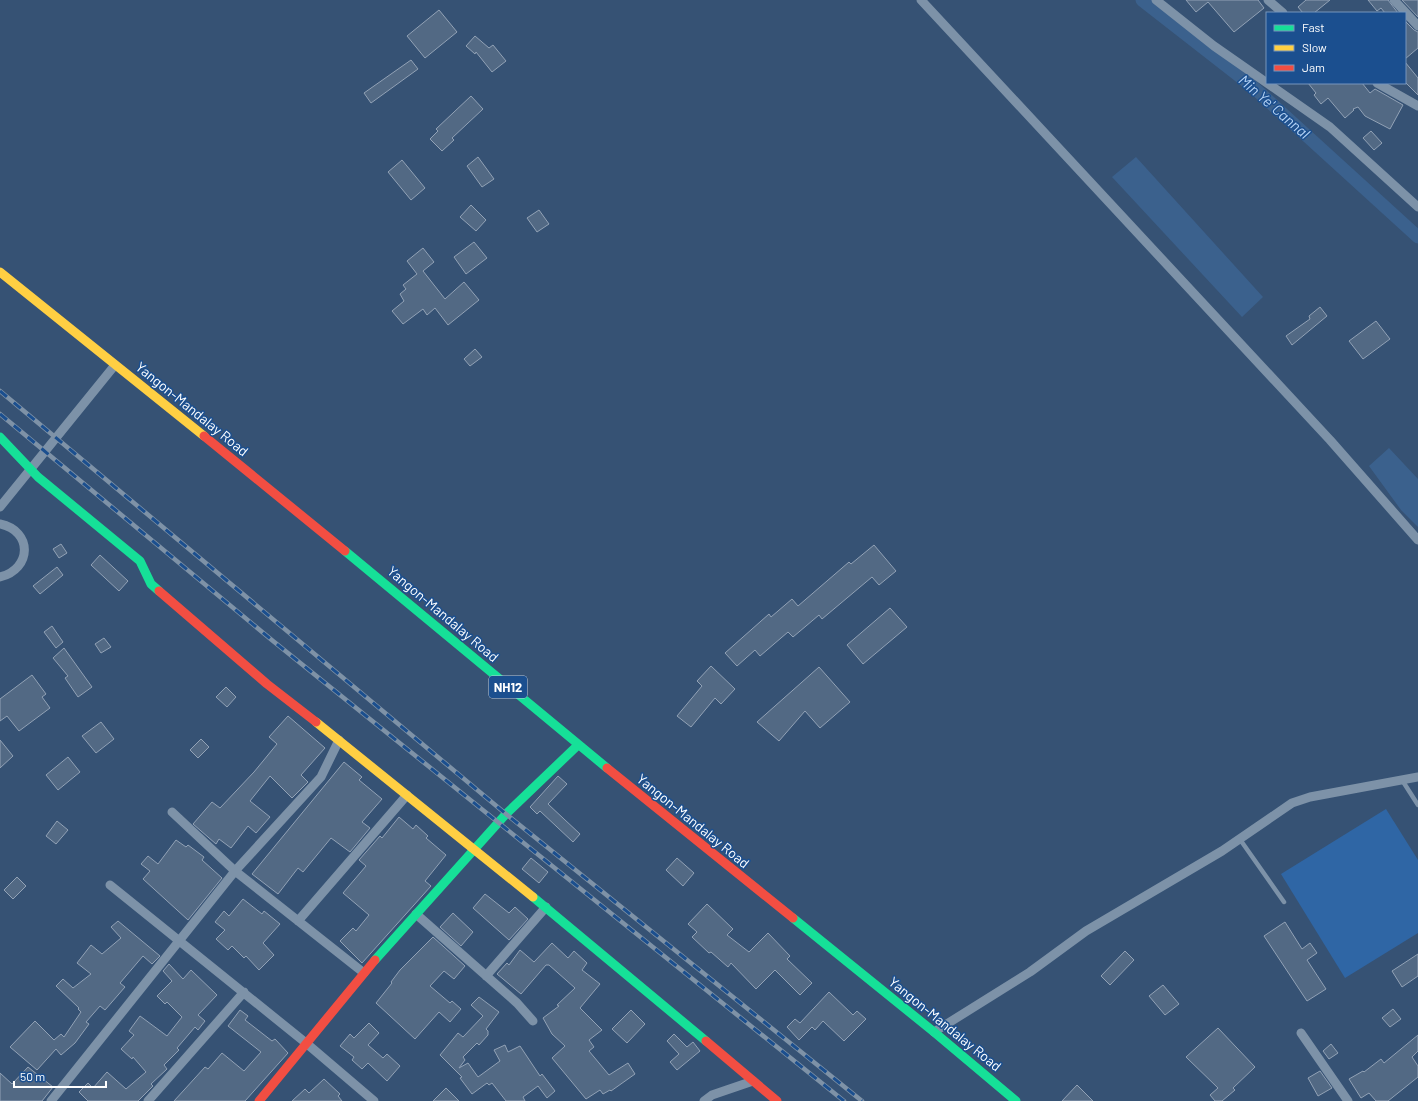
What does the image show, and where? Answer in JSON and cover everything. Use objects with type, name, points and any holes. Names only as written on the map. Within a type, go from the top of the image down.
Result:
[{"type":"main road","name":"Yangon-Mandalay Road","points":[[0,272],[306,518],[578,745],[934,1032],[1016,1101]]},
{"type":"main road","points":[[0,437],[12,451],[32,468],[38,477],[140,561],[151,584],[267,684],[339,740],[546,907],[777,1101]]},
{"type":"main road","points":[[259,1101],[364,973],[416,914],[506,814],[578,745]]},
{"type":"street","points":[[921,0],[1330,440],[1418,540]]},
{"type":"street","points":[[1156,0],[1214,46],[1266,82]]},
{"type":"street","points":[[1268,0],[1282,12]]},
{"type":"street","points":[[1394,0],[1405,12]]},
{"type":"street","points":[[1406,13],[1418,26]]},
{"type":"street","points":[[1268,84],[1330,127],[1418,207]]},
{"type":"street","points":[[1379,84],[1418,106]]},
{"type":"street","points":[[0,507],[115,365]]},
{"type":"street","points":[[0,524],[16,530],[24,544],[24,553],[22,562],[17,569],[0,577]]},
{"type":"street","points":[[51,1101],[235,871],[321,777],[339,740]]},
{"type":"street","points":[[934,1032],[1030,972],[1086,931],[1222,851],[1292,803],[1310,798],[1418,777]]},
{"type":"street","points":[[298,921],[407,795]]},
{"type":"street","points":[[172,812],[235,871],[364,973]]},
{"type":"street","points":[[110,885],[244,992],[374,1101]]},
{"type":"street","points":[[486,976],[546,907]]},
{"type":"street","points":[[416,914],[518,1003],[533,1021]]},
{"type":"street","points":[[148,1101],[244,992]]},
{"type":"street","points":[[1301,1033],[1348,1101]]},
{"type":"street","points":[[704,1101],[712,1095],[753,1081]]},
{"type":"lane","points":[[1402,780],[1418,805]]},
{"type":"lane","points":[[1240,838],[1284,902]]},
{"type":"shaded area","points":[[1136,157],[1263,297],[1242,317],[1112,177]]},
{"type":"shaded area","points":[[1389,448],[1418,479],[1418,527],[1401,510],[1369,466]]},
{"type":"shaded area","points":[[1386,809],[1418,860],[1418,933],[1345,978],[1281,874]]},
{"type":"building","points":[[1186,0],[1258,0],[1264,8],[1234,32],[1208,2],[1196,12]]},
{"type":"building","points":[[1306,0],[1330,0],[1315,12],[1302,12],[1298,7]]},
{"type":"building","points":[[1368,0],[1388,0],[1397,12],[1384,12],[1381,8],[1377,11]]},
{"type":"building","points":[[1402,0],[1418,0],[1418,17]]},
{"type":"building","points":[[439,10],[457,32],[425,58],[407,36]]},
{"type":"building","points":[[1406,22],[1418,32],[1418,48],[1406,58]]},
{"type":"building","points":[[475,36],[489,48],[493,45],[506,61],[492,72],[476,52],[475,54],[466,46]]},
{"type":"building","points":[[411,60],[418,69],[371,103],[364,93]]},
{"type":"building","points":[[1406,63],[1418,78],[1418,95],[1406,83]]},
{"type":"building","points":[[1309,84],[1363,84],[1370,93],[1375,89],[1403,105],[1390,129],[1365,116],[1358,107],[1353,109],[1354,110],[1345,118],[1328,98],[1321,104],[1314,95],[1316,93]]},
{"type":"building","points":[[471,96],[483,109],[452,138],[454,140],[442,151],[430,139],[438,131],[436,129]]},
{"type":"building","points":[[1371,131],[1382,143],[1374,150],[1363,138]]},
{"type":"building","points":[[478,157],[494,179],[482,187],[467,166]]},
{"type":"building","points":[[402,160],[425,188],[411,200],[388,172]]},
{"type":"building","points":[[471,205],[486,220],[476,231],[460,217]]},
{"type":"building","points":[[539,210],[549,224],[537,232],[527,218]]},
{"type":"building","points":[[474,242],[487,258],[466,274],[454,257]]},
{"type":"building","points":[[423,248],[434,262],[423,271],[445,299],[464,282],[479,300],[448,325],[435,308],[427,315],[423,309],[403,324],[392,311],[404,301],[400,294],[406,289],[403,285],[417,274],[407,261]]},
{"type":"building","points":[[1320,307],[1327,316],[1292,345],[1286,336],[1310,319],[1309,316]]},
{"type":"building","points":[[1376,321],[1390,339],[1363,359],[1349,341]]},
{"type":"building","points":[[475,349],[482,357],[470,366],[464,359]]},
{"type":"building","points":[[61,544],[67,553],[59,558],[53,549]]},
{"type":"building","points":[[874,545],[896,571],[879,585],[872,577],[822,619],[819,615],[793,637],[788,632],[760,656],[755,650],[737,666],[725,653],[769,614],[771,617],[792,599],[798,606],[849,562],[851,564]]},
{"type":"building","points":[[100,555],[128,581],[119,591],[91,565]]},
{"type":"building","points":[[57,567],[63,575],[40,594],[33,586]]},
{"type":"building","points":[[890,608],[907,627],[863,664],[847,645]]},
{"type":"building","points":[[52,626],[63,642],[56,648],[44,632]]},
{"type":"building","points":[[104,638],[111,647],[101,653],[95,644]]},
{"type":"building","points":[[64,648],[92,687],[78,697],[65,678],[68,676],[53,658]]},
{"type":"building","points":[[711,666],[735,689],[721,704],[715,698],[691,727],[677,716],[702,686],[697,681]]},
{"type":"building","points":[[819,667],[850,702],[820,728],[805,711],[779,741],[757,722]]},
{"type":"building","points":[[32,675],[46,694],[42,697],[50,708],[19,731],[7,716],[0,721],[0,699]]},
{"type":"building","points":[[226,687],[236,697],[227,707],[216,697]]},
{"type":"building","points":[[288,716],[325,748],[301,775],[308,782],[292,798],[270,776],[250,801],[270,817],[256,833],[248,826],[231,848],[219,839],[216,844],[193,824],[212,802],[220,808],[254,772],[277,744],[269,737]]},
{"type":"building","points":[[101,722],[114,739],[96,753],[82,736]]},
{"type":"building","points":[[201,739],[209,747],[198,758],[190,750]]},
{"type":"building","points":[[0,740],[13,756],[0,768]]},
{"type":"building","points":[[68,757],[80,772],[58,790],[46,775]]},
{"type":"building","points":[[344,762],[362,777],[359,780],[382,799],[362,822],[370,828],[350,852],[331,838],[303,872],[298,868],[278,894],[252,874]]},
{"type":"building","points":[[558,776],[567,784],[548,804],[580,834],[573,842],[540,811],[537,814],[530,807]]},
{"type":"building","points":[[399,817],[413,829],[416,825],[428,836],[426,838],[446,855],[425,881],[431,886],[362,963],[340,941],[353,928],[356,931],[369,915],[343,893],[366,866],[359,860],[380,836],[382,838]]},
{"type":"building","points":[[57,821],[68,830],[56,844],[46,836]]},
{"type":"building","points":[[176,840],[186,847],[188,845],[204,857],[202,860],[222,878],[188,920],[143,879],[150,871],[141,864],[148,856],[158,864]]},
{"type":"building","points":[[531,858],[548,872],[539,883],[522,869]]},
{"type":"building","points":[[677,858],[694,873],[683,886],[666,870]]},
{"type":"building","points":[[17,877],[26,886],[13,899],[4,890]]},
{"type":"building","points":[[485,894],[509,913],[515,907],[528,919],[509,940],[473,908]]},
{"type":"building","points":[[243,899],[262,914],[264,911],[280,924],[263,943],[274,955],[259,970],[246,956],[244,958],[232,946],[228,950],[216,939],[225,930],[215,922],[224,911],[229,916]]},
{"type":"building","points":[[707,904],[733,929],[727,935],[749,952],[768,933],[790,956],[787,959],[812,983],[800,995],[775,970],[756,989],[731,963],[728,967],[711,952],[709,953],[692,937],[697,932],[688,924]]},
{"type":"building","points":[[453,913],[473,932],[461,946],[440,927]]},
{"type":"building","points":[[118,921],[160,956],[152,964],[143,956],[120,983],[125,987],[105,1010],[100,1006],[86,1022],[89,1024],[75,1043],[61,1055],[56,1049],[37,1070],[10,1047],[35,1021],[54,1040],[61,1034],[64,1037],[81,1012],[78,1009],[79,1008],[56,986],[63,979],[73,988],[91,974],[77,963],[91,945],[102,954],[121,938],[111,927]]},
{"type":"building","points":[[1285,922],[1302,949],[1310,943],[1317,953],[1307,960],[1326,989],[1307,1001],[1264,936]]},
{"type":"building","points":[[433,937],[465,966],[454,979],[444,971],[430,986],[450,1003],[452,1001],[461,1009],[450,1022],[439,1012],[415,1039],[376,1003],[400,970]]},
{"type":"building","points":[[552,943],[568,958],[574,951],[587,963],[582,970],[600,984],[580,1008],[602,1030],[589,1040],[594,1047],[589,1051],[609,1075],[628,1063],[635,1074],[611,1091],[610,1090],[603,1094],[600,1090],[586,1099],[552,1058],[565,1046],[552,1034],[543,1018],[559,1006],[557,1005],[575,988],[549,965],[546,965],[521,994],[497,974],[507,963],[509,965],[520,950],[534,962]]},
{"type":"building","points":[[1125,951],[1134,960],[1110,985],[1101,976]]},
{"type":"building","points":[[1418,954],[1418,976],[1402,987],[1392,971]]},
{"type":"building","points":[[169,964],[183,979],[191,970],[217,995],[198,1015],[205,1021],[198,1030],[195,1027],[177,1048],[179,1050],[164,1065],[167,1069],[151,1084],[153,1086],[138,1101],[88,1101],[79,1092],[88,1083],[93,1088],[107,1072],[126,1089],[146,1072],[133,1057],[132,1059],[121,1049],[134,1035],[129,1031],[140,1016],[167,1036],[182,1017],[167,1002],[165,1004],[157,996],[172,981],[163,971]]},
{"type":"building","points":[[1163,985],[1179,1004],[1165,1015],[1149,996]]},
{"type":"building","points":[[829,992],[853,1015],[857,1011],[866,1019],[844,1041],[823,1021],[815,1030],[812,1027],[799,1040],[787,1027],[795,1019],[800,1023]]},
{"type":"building","points":[[479,997],[499,1012],[486,1029],[488,1031],[488,1035],[479,1045],[477,1043],[463,1057],[465,1060],[459,1068],[468,1063],[478,1077],[500,1061],[494,1050],[505,1045],[508,1052],[520,1046],[540,1076],[542,1074],[555,1091],[547,1098],[538,1086],[523,1097],[525,1101],[506,1101],[492,1083],[489,1085],[487,1083],[472,1094],[460,1078],[462,1077],[440,1055],[458,1033],[463,1037],[483,1016],[471,1005]]},
{"type":"building","points":[[1393,1009],[1401,1019],[1390,1027],[1382,1018]]},
{"type":"building","points":[[240,1010],[248,1016],[245,1020],[272,1041],[275,1039],[288,1053],[245,1101],[174,1101],[205,1067],[208,1069],[222,1053],[244,1071],[261,1052],[228,1026]]},
{"type":"building","points":[[631,1010],[645,1024],[627,1043],[612,1029]]},
{"type":"building","points":[[369,1023],[379,1033],[368,1045],[383,1058],[387,1054],[400,1066],[387,1081],[368,1063],[362,1069],[352,1060],[354,1057],[340,1046],[350,1034],[354,1038]]},
{"type":"building","points":[[1218,1028],[1255,1067],[1233,1088],[1235,1090],[1222,1101],[1215,1101],[1210,1095],[1218,1088],[1186,1057]]},
{"type":"building","points":[[674,1034],[687,1047],[693,1042],[700,1051],[677,1070],[670,1062],[679,1054],[667,1041]]},
{"type":"building","points":[[1418,1035],[1418,1051],[1412,1057],[1418,1066],[1418,1077],[1388,1101],[1376,1101],[1369,1093],[1361,1098],[1349,1079],[1363,1071],[1364,1072],[1381,1059],[1384,1063]]},
{"type":"building","points":[[1331,1044],[1338,1053],[1329,1059],[1323,1051]]},
{"type":"building","points":[[28,1067],[53,1087],[42,1101],[0,1101],[0,1073],[12,1084]]},
{"type":"building","points":[[1320,1071],[1332,1088],[1318,1096],[1308,1078]]},
{"type":"building","points":[[324,1079],[340,1094],[338,1096],[342,1101],[292,1101],[305,1089],[309,1093]]},
{"type":"building","points":[[1077,1085],[1093,1101],[1062,1101]]},
{"type":"building","points":[[446,1088],[459,1101],[433,1101]]},
{"type":"waterway","name":"Min Ye' Cannal","points":[[1142,0],[1251,85],[1418,237]]},
{"type":"railway","points":[[0,391],[506,814],[862,1101]]},
{"type":"railway","points":[[0,414],[273,641],[844,1101]]},
{"type":"traffic: fast","points":[[0,437],[38,477],[140,561],[151,584],[159,591]]},
{"type":"traffic: fast","points":[[345,551],[607,768]]},
{"type":"traffic: fast","points":[[375,960],[506,814],[578,745]]},
{"type":"traffic: fast","points":[[533,897],[706,1041]]},
{"type":"traffic: fast","points":[[793,918],[934,1032],[1016,1101]]},
{"type":"traffic: slow","points":[[0,272],[204,436]]},
{"type":"traffic: slow","points":[[316,722],[533,897]]},
{"type":"traffic: jam","points":[[204,436],[345,551]]},
{"type":"traffic: jam","points":[[159,591],[267,684],[316,722]]},
{"type":"traffic: jam","points":[[607,768],[793,918]]},
{"type":"traffic: jam","points":[[259,1101],[375,960]]},
{"type":"traffic: jam","points":[[706,1041],[777,1101]]}]
